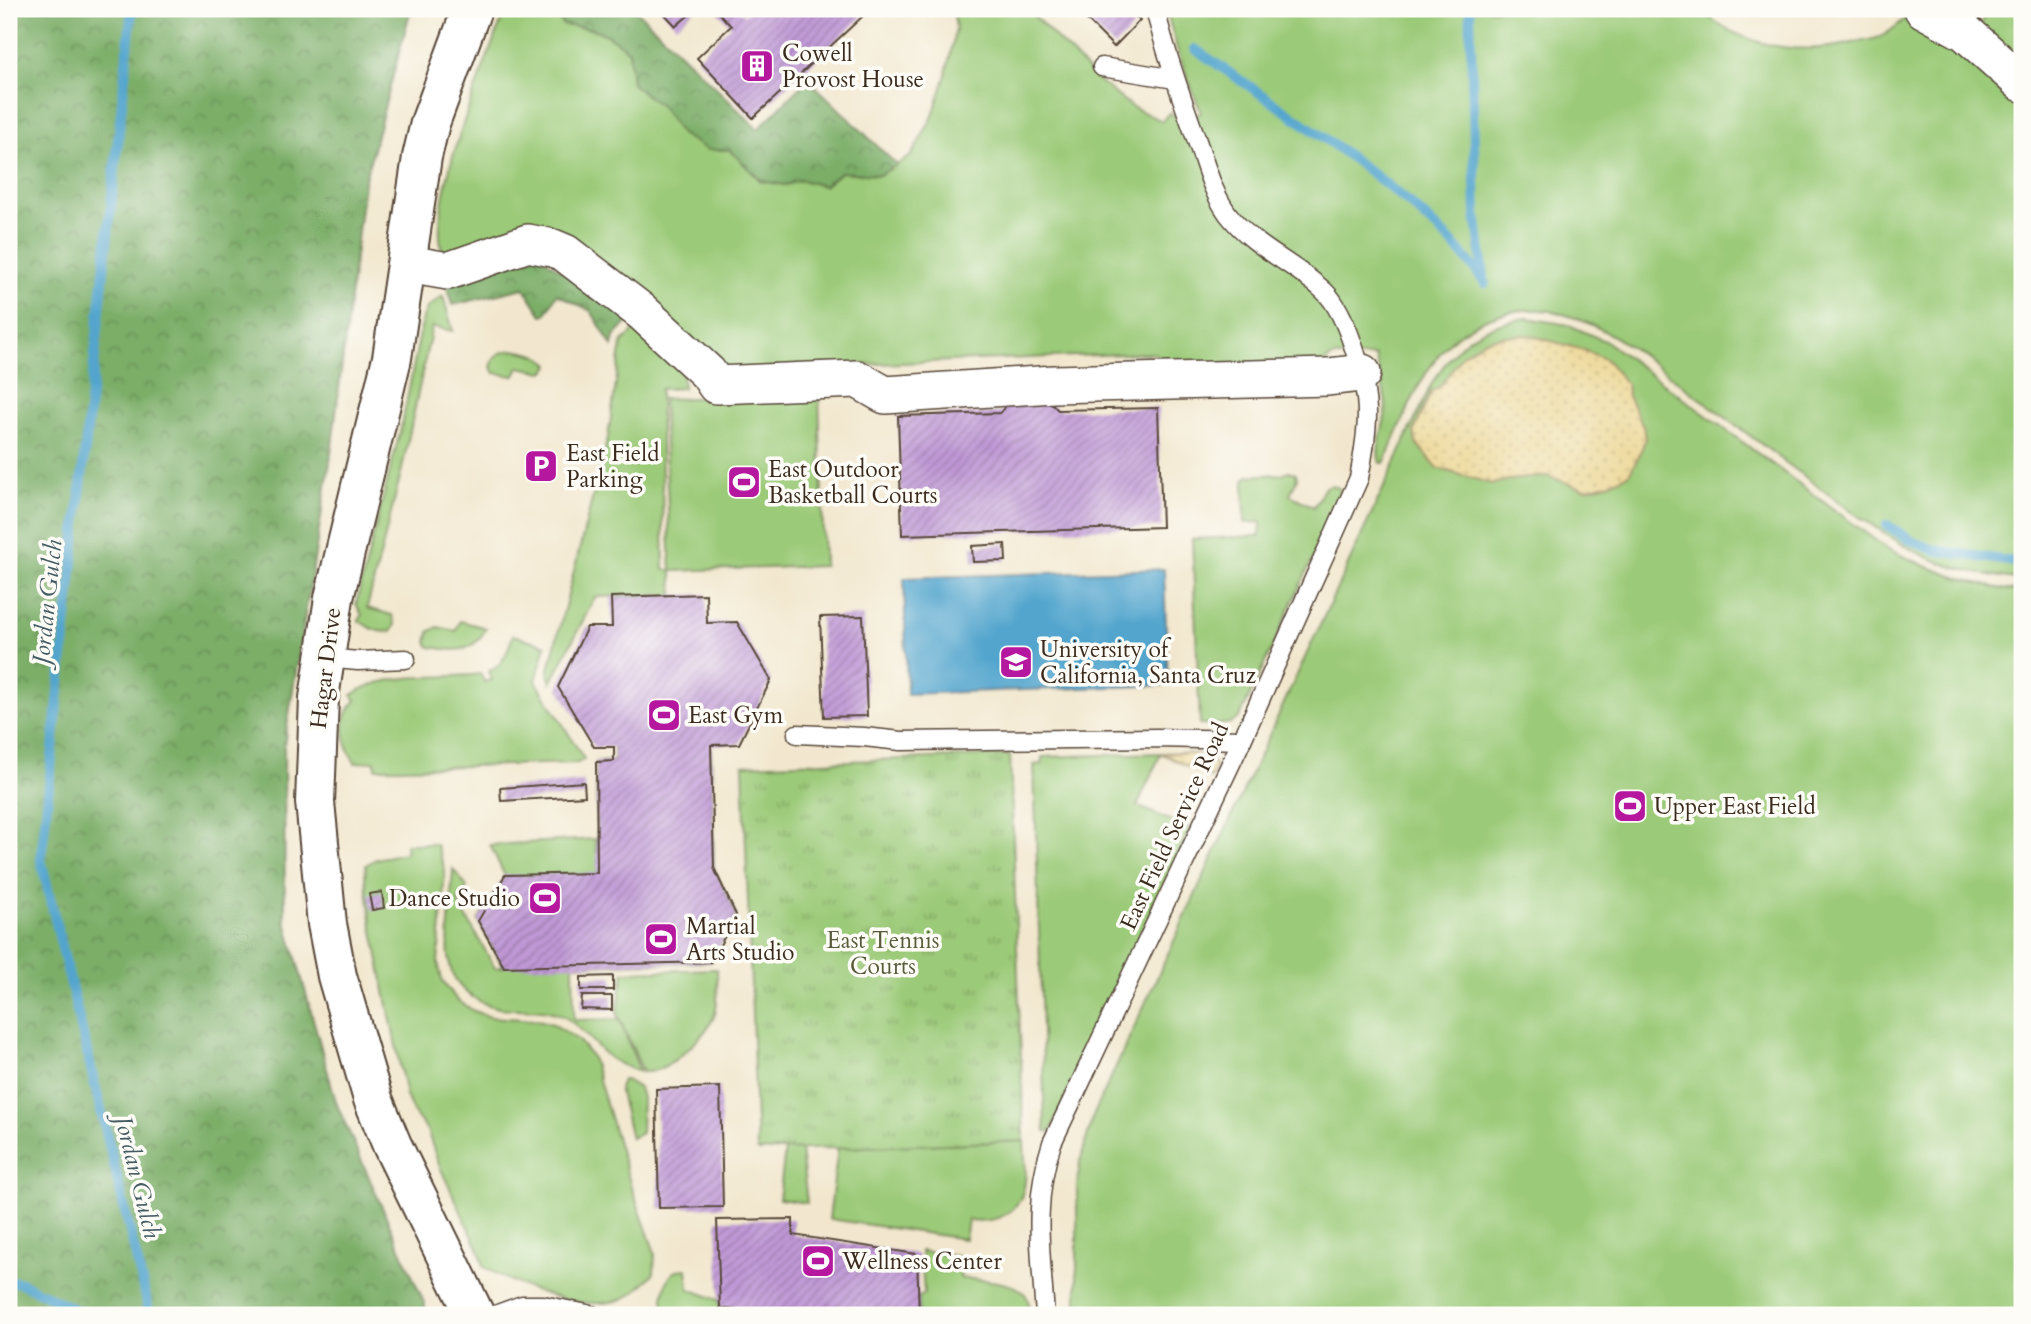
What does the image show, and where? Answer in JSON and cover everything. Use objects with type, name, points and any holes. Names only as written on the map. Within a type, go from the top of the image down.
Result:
[{"type":"main road","name":"Hagar Drive","points":[[472,9],[430,123],[422,157],[390,370],[342,557],[325,658],[316,747],[315,802],[324,904],[337,976],[378,1111],[475,1315]]},
{"type":"street","points":[[1923,9],[1965,32],[2022,83]]},
{"type":"street","points":[[407,264],[448,271],[528,243],[553,248],[565,253],[642,312],[708,373],[716,385],[857,379],[885,395],[1054,384],[1328,377],[1362,373]]},
{"type":"lane","name":"East Field Service Road","points":[[1045,1315],[1039,1201],[1052,1143],[1242,740],[1359,478],[1367,413],[1362,373],[1341,314],[1325,292],[1245,232],[1215,194],[1175,79],[1155,9]]},
{"type":"lane","points":[[1102,67],[1175,79]]},
{"type":"lane","points":[[325,658],[358,661],[406,659]]},
{"type":"lane","points":[[797,734],[901,741],[1157,738],[1242,740]]},
{"type":"lane","points":[[495,1315],[522,1305],[543,1305],[592,1315]]},
{"type":"green space","points":[[9,9],[411,9],[364,183],[330,462],[284,745],[285,918],[337,1105],[423,1300],[427,1315],[9,1315]]},
{"type":"green space","points":[[506,9],[554,9],[563,25],[592,29],[612,38],[629,51],[633,84],[662,107],[681,134],[708,150],[730,150],[761,181],[785,185],[802,180],[824,186],[841,171],[879,175],[911,156],[932,118],[945,78],[956,29],[953,9],[1027,9],[1101,83],[1132,107],[1162,121],[1170,112],[1182,122],[1201,113],[1177,49],[1166,9],[1699,9],[1716,22],[1752,40],[1811,49],[1877,38],[1910,15],[1945,30],[2022,97],[2022,580],[1962,569],[1908,547],[1855,514],[1616,337],[1581,320],[1550,311],[1524,310],[1498,315],[1474,325],[1449,343],[1436,358],[1416,392],[1384,463],[1380,463],[1378,450],[1386,407],[1375,356],[1332,357],[1321,365],[1165,364],[1156,354],[1149,353],[729,370],[572,241],[464,258],[443,252],[440,230],[450,167],[473,95]]},
{"type":"green space","points":[[554,9],[635,9],[758,129],[808,79],[897,165],[879,175],[841,172],[824,186],[802,180],[785,185],[761,181],[730,150],[708,150],[681,134],[662,107],[632,84],[629,51],[599,31],[563,25]]},
{"type":"green space","points":[[1987,9],[2022,9],[2022,70],[1980,27]]},
{"type":"green space","points":[[537,254],[632,318],[614,337],[612,346],[591,311],[557,294],[546,314],[542,315],[524,288],[453,305],[447,285]]},
{"type":"green space","points":[[443,296],[453,331],[432,327],[402,469],[367,608],[392,615],[395,625],[392,631],[379,631],[359,621],[362,615],[356,604],[403,420],[423,317],[427,308]]},
{"type":"green space","name":"Upper East Field","points":[[1527,318],[1569,325],[1607,342],[1886,548],[1952,576],[1986,586],[2022,592],[2022,1315],[1077,1315],[1077,1186],[1080,1162],[1093,1116],[1432,383],[1451,356],[1471,337],[1495,326]]},
{"type":"green space","points":[[637,328],[682,370],[683,388],[660,389],[664,569],[671,571],[663,399],[819,394],[824,566],[672,571],[673,595],[595,597],[551,683],[548,673],[608,437],[622,343]]},
{"type":"green space","points":[[513,350],[538,356],[550,365],[543,372],[519,367],[513,376],[495,373],[491,367],[496,356]]},
{"type":"green space","points":[[1288,471],[1296,473],[1297,478],[1290,495],[1314,507],[1325,487],[1331,485],[1339,488],[1341,497],[1241,715],[1228,724],[1200,724],[1192,539],[1260,536],[1261,522],[1245,523],[1244,480],[1248,476],[1282,474]]},
{"type":"green space","points":[[460,621],[486,628],[481,637],[469,647],[455,650],[430,647],[427,643],[429,632],[438,627],[456,631]]},
{"type":"green space","points":[[513,635],[546,645],[536,681],[584,759],[578,763],[401,768],[376,768],[375,761],[355,763],[347,747],[344,730],[346,715],[356,700],[352,695],[382,682],[415,677],[481,674],[484,682],[492,680],[489,671],[502,661]]},
{"type":"green space","points":[[711,745],[714,868],[736,915],[711,962],[573,965],[574,1020],[619,1019],[640,1072],[611,1059],[563,1016],[548,1011],[492,1006],[472,997],[461,987],[453,975],[449,953],[453,869],[467,887],[458,902],[495,968],[503,967],[478,921],[505,876],[490,845],[595,839],[597,854],[596,762],[614,761],[614,747]]},
{"type":"green space","points":[[1161,753],[1137,806],[1190,829],[1050,1132],[1045,1131],[1034,765],[1042,764],[1042,757]]},
{"type":"green space","name":"East Tennis Courts","points":[[1010,755],[1024,1141],[757,1151],[743,765]]},
{"type":"green space","points":[[406,844],[436,844],[445,870],[438,962],[442,980],[457,1000],[490,1017],[538,1020],[553,1024],[578,1040],[592,1057],[630,1183],[655,1253],[654,1273],[625,1298],[604,1303],[568,1300],[514,1282],[484,1267],[480,1252],[439,1165],[427,1130],[413,1112],[406,1096],[372,926],[365,877],[366,865],[376,859],[405,853]]},
{"type":"green space","points":[[717,969],[716,1009],[711,1023],[685,1052],[674,1060],[653,1071],[643,1072],[617,1013],[624,972]]},
{"type":"green space","points":[[622,1080],[639,1088],[642,1098],[641,1133],[631,1138],[619,1088]]},
{"type":"green space","points":[[1024,1141],[1026,1176],[1019,1201],[998,1218],[968,1220],[965,1239],[829,1219],[838,1148]]},
{"type":"green space","points":[[801,1149],[807,1203],[779,1199],[785,1150]]},
{"type":"green space","points":[[921,1251],[963,1257],[960,1278],[1004,1283],[1020,1289],[1025,1294],[1031,1315],[919,1315],[919,1297],[924,1294]]},
{"type":"green space","points":[[687,1269],[689,1289],[719,1300],[720,1308],[770,1315],[666,1315],[663,1304],[666,1284],[677,1270]]},
{"type":"sand","points":[[1529,335],[1584,350],[1607,360],[1627,385],[1628,396],[1643,426],[1645,438],[1629,474],[1608,484],[1585,489],[1547,476],[1492,484],[1437,468],[1416,443],[1414,431],[1431,392],[1440,386],[1463,354],[1486,340]]},
{"type":"sand","points":[[1161,753],[1199,754],[1216,766],[1211,778]]},
{"type":"water","points":[[1164,569],[1168,685],[907,694],[904,578]]},
{"type":"building","points":[[660,9],[696,9],[676,26]]},
{"type":"building","name":"Cowell Provost House","points":[[715,9],[738,9],[744,15],[751,9],[856,9],[863,16],[753,118],[697,58],[731,26]]},
{"type":"building","points":[[1076,9],[1129,9],[1140,20],[1114,47]]},
{"type":"building","points":[[1044,396],[1058,410],[1158,408],[1162,527],[902,535],[898,416],[1000,413],[1013,397]]},
{"type":"building","points":[[1005,544],[1006,561],[973,562],[972,546]]},
{"type":"building","name":"East Gym","points":[[706,594],[707,623],[737,622],[771,680],[739,744],[711,745],[714,868],[736,915],[711,962],[504,967],[478,921],[505,875],[597,873],[596,762],[614,761],[614,747],[594,747],[558,687],[587,627],[612,627],[611,597]]},
{"type":"building","points":[[863,616],[867,716],[824,717],[820,617]]},
{"type":"building","points":[[584,782],[585,796],[501,801],[500,788]]},
{"type":"building","points":[[382,892],[384,908],[372,910],[369,894]]},
{"type":"building","points":[[613,976],[613,990],[581,990],[581,977]]},
{"type":"building","points":[[582,996],[612,996],[612,1010],[581,1009]]},
{"type":"building","points":[[720,1087],[723,1207],[659,1208],[656,1089]]},
{"type":"building","name":"Wellness Center","points":[[793,1219],[793,1235],[917,1254],[919,1315],[770,1315],[720,1308],[717,1220]]},
{"type":"waterway","name":"Jordan Gulch","points":[[132,9],[41,860],[150,1315]]},
{"type":"waterway","points":[[1470,9],[1476,212],[1484,277]]},
{"type":"waterway","points":[[1195,49],[1383,181],[1450,240],[1485,283]]},
{"type":"waterway","points":[[1887,525],[1910,540],[1934,550],[2022,563]]},
{"type":"waterway","points":[[9,1281],[21,1283],[86,1315]]},
{"type":"place","name":"Cowell Provost House","points":[[757,66]]},
{"type":"place","name":"East Field Parking","points":[[541,466]]},
{"type":"place","name":"East Outdoor Basketball Courts","points":[[744,482]]},
{"type":"place","name":"University of California, Santa Cruz","points":[[1016,662]]},
{"type":"place","name":"East Gym","points":[[664,715]]},
{"type":"place","name":"Upper East Field","points":[[1630,806]]},
{"type":"place","name":"Dance Studio","points":[[545,898]]},
{"type":"place","name":"Martial Arts Studio","points":[[661,939]]},
{"type":"place","name":"Wellness Center","points":[[818,1261]]}]
